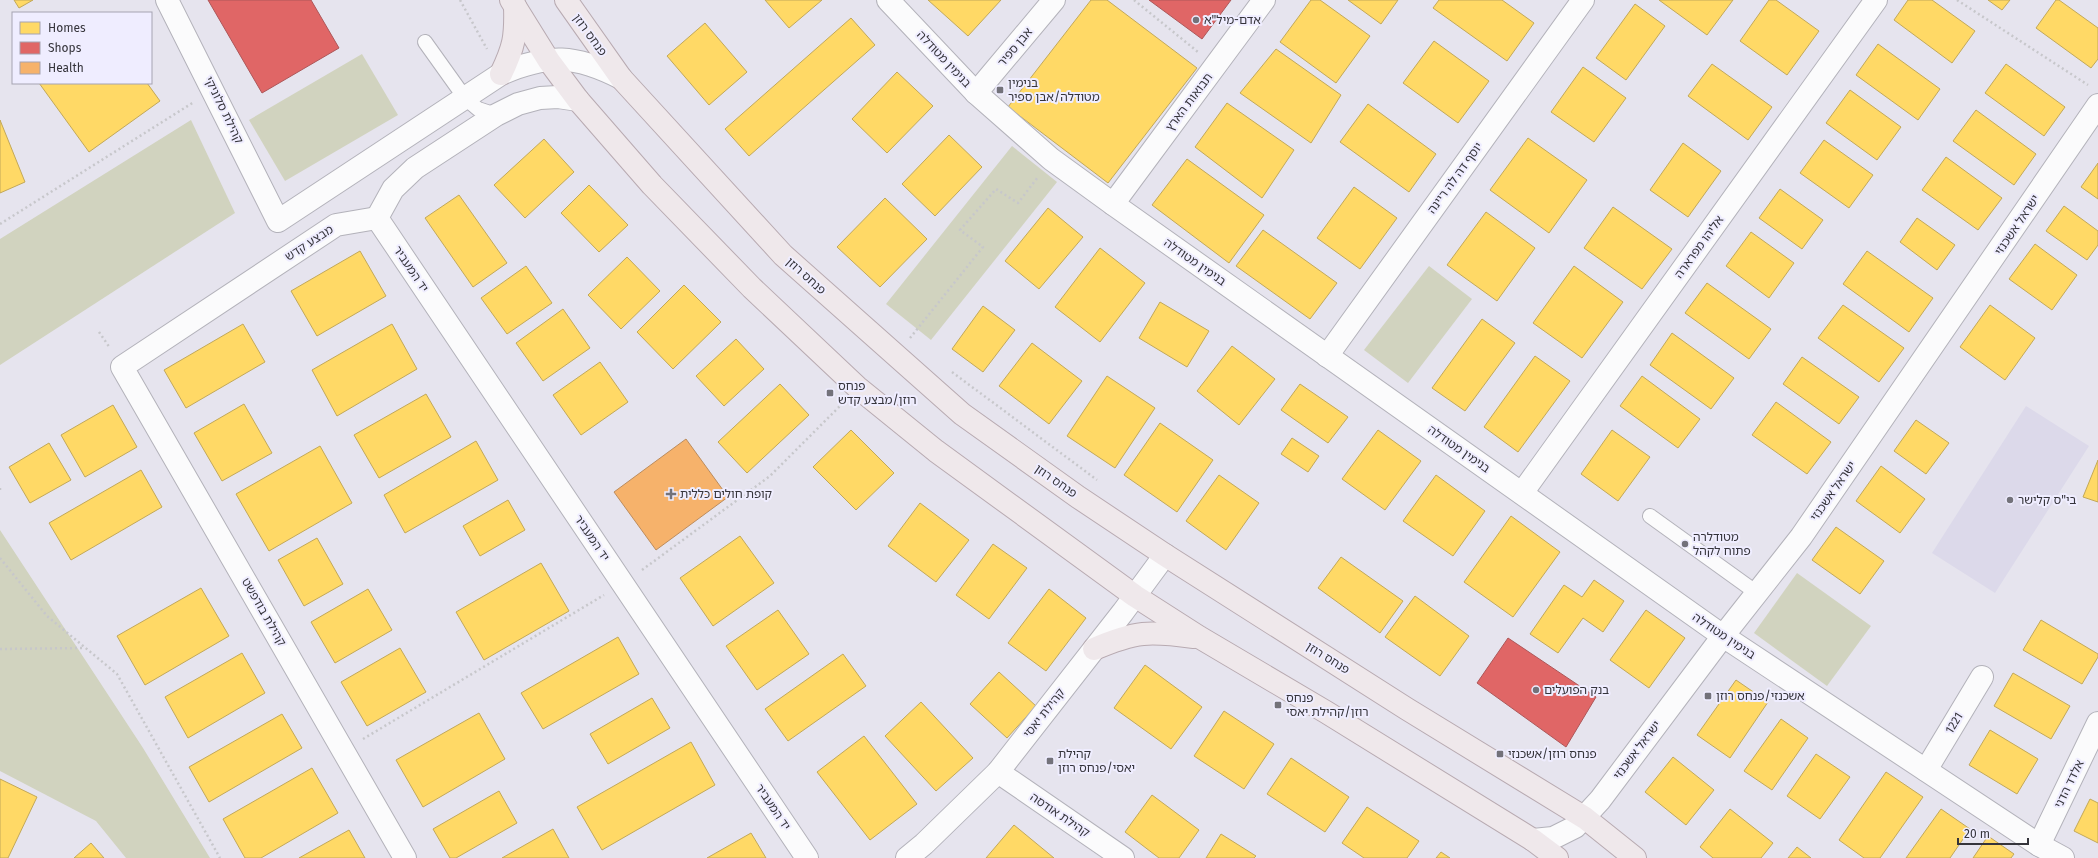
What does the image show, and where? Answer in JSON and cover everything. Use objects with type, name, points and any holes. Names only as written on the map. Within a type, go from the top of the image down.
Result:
[{"type":"main road","name":"פנחס רוזן","points":[[566,0],[621,78],[783,255],[962,414],[1078,497],[1165,555],[1407,709],[1585,818],[1635,858]]},
{"type":"main road","points":[[501,74],[512,52],[516,28],[513,3]]},
{"type":"main road","points":[[513,3],[549,61],[578,100],[652,185],[752,288],[857,387],[936,451],[1135,596],[1199,638],[1326,712],[1533,840],[1557,858]]},
{"type":"main road","points":[[1094,649],[1137,633],[1157,632],[1199,638]]},
{"type":"street","name":"קהילת סלוניקי","points":[[167,0],[214,90],[278,221],[465,98]]},
{"type":"street","name":"בנימין מטודלה","points":[[888,0],[976,93],[1052,159],[1113,204],[1723,636],[2039,845],[2063,858]]},
{"type":"street","name":"אבן ספיר","points":[[976,93],[1054,0]]},
{"type":"street","name":"תבואות הארץ","points":[[1113,204],[1264,0]]},
{"type":"street","name":"יוסף דה לה ריינה","points":[[1327,356],[1583,0]]},
{"type":"street","name":"אליהו מפרארה","points":[[1522,493],[1876,0]]},
{"type":"street","points":[[465,98],[501,74],[521,65],[549,61],[570,59],[597,66],[621,78]]},
{"type":"street","name":"ישראל אשכנזי","points":[[1533,840],[1553,838],[1575,828],[1585,818],[1723,636],[1801,537],[2095,96]]},
{"type":"street","points":[[377,218],[393,190],[415,168],[496,115],[518,104],[540,98],[558,97],[578,100]]},
{"type":"street","name":"מבצע קדש","points":[[122,367],[336,225],[377,218]]},
{"type":"street","name":"יד המעביר","points":[[377,218],[807,858]]},
{"type":"street","name":"קהילת בודפשט","points":[[122,367],[405,858]]},
{"type":"street","name":"קהילת יאסי","points":[[907,858],[924,844],[998,772],[1135,596],[1165,555]]},
{"type":"street","name":"1221","points":[[1926,770],[1982,677]]},
{"type":"street","name":"אלדד הדני","points":[[2039,845],[2098,723]]},
{"type":"street","name":"קהילת אודסה","points":[[998,772],[1122,858]]},
{"type":"lane","points":[[425,42],[465,98],[478,109],[496,115]]},
{"type":"lane","points":[[1650,516],[1757,594]]},
{"type":"path","points":[[460,0],[501,74]]},
{"type":"path","points":[[1134,0],[1215,66]]},
{"type":"path","points":[[1957,0],[2095,96]]},
{"type":"path","points":[[0,224],[214,90]]},
{"type":"path","points":[[910,339],[983,247],[960,230],[996,189],[1018,203],[1052,159]]},
{"type":"path","points":[[948,369],[1100,482]]},
{"type":"path","points":[[0,558],[47,616],[117,674],[220,858]]},
{"type":"path","points":[[0,649],[86,648]]},
{"type":"shaded area","name":"בי\"ס קלישר","points":[[2026,406],[2089,446],[1995,593],[1932,553]]},
{"type":"green space","points":[[362,54],[398,115],[285,181],[249,120]]},
{"type":"green space","points":[[191,120],[235,213],[0,365],[0,239]]},
{"type":"green space","points":[[1012,146],[1057,182],[931,340],[886,304]]},
{"type":"green space","points":[[1429,266],[1472,299],[1408,383],[1364,350]]},
{"type":"green space","points":[[0,530],[143,748],[210,858],[126,858],[96,821],[0,771]]},
{"type":"green space","points":[[1797,573],[1871,626],[1827,686],[1754,633]]},
{"type":"building: Homes","points":[[14,0],[33,0],[19,8]]},
{"type":"building: Homes","points":[[765,0],[822,0],[789,28]]},
{"type":"building: Homes","points":[[928,0],[1001,0],[968,36]]},
{"type":"building: Homes","points":[[1091,0],[1107,0],[1197,68],[1108,183],[1008,107]]},
{"type":"building: Homes","points":[[1311,0],[1320,0],[1370,36],[1336,83],[1280,42]]},
{"type":"building: Homes","points":[[1348,0],[1398,0],[1381,24]]},
{"type":"building: Homes","points":[[1439,0],[1502,0],[1534,23],[1507,61],[1433,8]]},
{"type":"building: Homes","points":[[1659,0],[1733,0],[1707,35]]},
{"type":"building: Homes","points":[[1769,0],[1776,0],[1819,31],[1787,75],[1740,41]]},
{"type":"building: Homes","points":[[1908,0],[1932,0],[1975,31],[1952,63],[1894,20]]},
{"type":"building: Homes","points":[[1988,0],[2010,0],[2002,10]]},
{"type":"building: Homes","points":[[2056,0],[2059,0],[2098,28],[2098,59],[2091,68],[2036,28]]},
{"type":"building: Homes","points":[[1635,4],[1665,26],[1626,80],[1596,58]]},
{"type":"building: Homes","points":[[851,18],[875,45],[749,156],[725,129]]},
{"type":"building: Homes","points":[[705,23],[747,72],[709,105],[667,56]]},
{"type":"building: Homes","points":[[1434,41],[1489,81],[1458,123],[1403,83]]},
{"type":"building: Homes","points":[[1878,44],[1940,89],[1918,120],[1856,75]]},
{"type":"building: Homes","points":[[1276,49],[1341,95],[1311,143],[1240,93]]},
{"type":"building: Homes","points":[[1712,64],[1772,107],[1748,140],[1688,96]]},
{"type":"building: Homes","points":[[2006,64],[2065,107],[2044,136],[1985,93]]},
{"type":"building: Homes","points":[[1583,67],[1626,98],[1594,142],[1551,112]]},
{"type":"building: Homes","points":[[897,72],[933,106],[887,153],[852,119]]},
{"type":"building: Homes","points":[[40,84],[148,84],[160,101],[89,152]]},
{"type":"building: Homes","points":[[1850,90],[1901,127],[1877,160],[1826,123]]},
{"type":"building: Homes","points":[[1227,103],[1294,150],[1262,198],[1195,147]]},
{"type":"building: Homes","points":[[1368,104],[1436,154],[1409,192],[1340,142]]},
{"type":"building: Homes","points":[[1976,110],[2036,154],[2014,185],[1953,141]]},
{"type":"building: Homes","points":[[0,120],[25,182],[0,193]]},
{"type":"building: Homes","points":[[949,135],[982,167],[935,216],[902,184]]},
{"type":"building: Homes","points":[[1528,138],[1587,180],[1549,233],[1490,190]]},
{"type":"building: Homes","points":[[544,139],[574,172],[525,218],[494,185]]},
{"type":"building: Homes","points":[[1824,140],[1873,175],[1849,208],[1800,173]]},
{"type":"building: Homes","points":[[1683,143],[1721,171],[1688,217],[1650,190]]},
{"type":"building: Homes","points":[[1946,157],[2002,198],[1978,230],[1922,190]]},
{"type":"building: Homes","points":[[1187,159],[1264,215],[1229,263],[1152,205]]},
{"type":"building: Homes","points":[[2098,163],[2098,199],[2081,187]]},
{"type":"building: Homes","points":[[589,185],[628,225],[599,252],[561,213]]},
{"type":"building: Homes","points":[[1354,187],[1397,218],[1360,269],[1317,238]]},
{"type":"building: Homes","points":[[1780,189],[1823,220],[1802,249],[1759,218]]},
{"type":"building: Homes","points":[[459,195],[507,263],[473,287],[425,218]]},
{"type":"building: Homes","points":[[885,198],[927,239],[880,287],[837,247]]},
{"type":"building: Homes","points":[[2064,206],[2098,231],[2098,245],[2087,260],[2046,231]]},
{"type":"building: Homes","points":[[1613,207],[1672,249],[1642,289],[1584,248]]},
{"type":"building: Homes","points":[[1048,208],[1083,237],[1039,289],[1005,261]]},
{"type":"building: Homes","points":[[1486,212],[1535,248],[1497,301],[1447,265]]},
{"type":"building: Homes","points":[[1917,218],[1955,245],[1937,270],[1900,242]]},
{"type":"building: Homes","points":[[1263,230],[1337,283],[1310,319],[1236,266]]},
{"type":"building: Homes","points":[[1751,232],[1794,263],[1769,298],[1726,266]]},
{"type":"building: Homes","points":[[2035,244],[2077,275],[2052,310],[2009,279]]},
{"type":"building: Homes","points":[[1100,248],[1145,283],[1100,342],[1055,307]]},
{"type":"building: Homes","points":[[360,251],[386,296],[317,336],[291,291]]},
{"type":"building: Homes","points":[[1867,251],[1933,298],[1909,332],[1843,284]]},
{"type":"building: Homes","points":[[627,257],[660,291],[621,329],[588,295]]},
{"type":"building: Homes","points":[[526,266],[552,303],[507,334],[481,298]]},
{"type":"building: Homes","points":[[1574,266],[1623,302],[1582,358],[1533,323]]},
{"type":"building: Homes","points":[[1707,283],[1771,329],[1749,359],[1685,313]]},
{"type":"building: Homes","points":[[684,285],[721,322],[673,369],[637,332]]},
{"type":"building: Homes","points":[[1160,302],[1209,331],[1187,367],[1139,338]]},
{"type":"building: Homes","points":[[1843,305],[1904,348],[1879,382],[1818,338]]},
{"type":"building: Homes","points":[[1990,305],[2035,338],[2005,380],[1960,347]]},
{"type":"building: Homes","points":[[983,306],[1015,330],[983,372],[952,349]]},
{"type":"building: Homes","points":[[563,309],[590,348],[543,381],[516,343]]},
{"type":"building: Homes","points":[[1482,319],[1515,343],[1465,411],[1432,388]]},
{"type":"building: Homes","points":[[243,324],[265,362],[186,408],[164,370]]},
{"type":"building: Homes","points":[[392,324],[417,369],[337,416],[312,370]]},
{"type":"building: Homes","points":[[1672,333],[1734,378],[1711,409],[1650,365]]},
{"type":"building: Homes","points":[[736,339],[764,369],[724,406],[696,376]]},
{"type":"building: Homes","points":[[1032,343],[1082,381],[1049,424],[999,386]]},
{"type":"building: Homes","points":[[1232,346],[1275,379],[1239,425],[1197,391]]},
{"type":"building: Homes","points":[[1535,356],[1570,381],[1518,452],[1484,427]]},
{"type":"building: Homes","points":[[1802,357],[1859,397],[1839,424],[1783,384]]},
{"type":"building: Homes","points":[[600,362],[628,402],[581,435],[553,395]]},
{"type":"building: Homes","points":[[1107,376],[1155,408],[1115,468],[1067,436]]},
{"type":"building: Homes","points":[[1642,376],[1700,419],[1678,448],[1620,406]]},
{"type":"building: Homes","points":[[780,384],[809,415],[747,473],[718,442]]},
{"type":"building: Homes","points":[[1300,384],[1348,417],[1328,443],[1281,410]]},
{"type":"building: Homes","points":[[426,394],[451,437],[379,478],[354,435]]},
{"type":"building: Homes","points":[[1776,402],[1831,442],[1807,474],[1752,435]]},
{"type":"building: Homes","points":[[244,404],[272,453],[222,481],[194,433]]},
{"type":"building: Homes","points":[[113,405],[137,447],[85,477],[61,435]]},
{"type":"building: Homes","points":[[1916,420],[1949,443],[1926,474],[1894,451]]},
{"type":"building: Homes","points":[[1160,423],[1213,460],[1177,512],[1124,475]]},
{"type":"building: Homes","points":[[851,430],[894,473],[856,510],[813,467]]},
{"type":"building: Homes","points":[[1378,430],[1421,461],[1385,510],[1342,479]]},
{"type":"building: Homes","points":[[1612,430],[1650,457],[1618,501],[1581,474]]},
{"type":"building: Homes","points":[[1292,438],[1319,456],[1308,472],[1281,454]]},
{"type":"building: Homes","points":[[476,441],[498,480],[405,533],[384,495]]},
{"type":"building: Homes","points":[[49,443],[71,480],[30,503],[9,467]]},
{"type":"building: Homes","points":[[320,446],[352,503],[269,551],[236,494]]},
{"type":"building: Homes","points":[[2098,460],[2098,502],[2083,497]]},
{"type":"building: Homes","points":[[1881,466],[1925,499],[1900,533],[1856,501]]},
{"type":"building: Homes","points":[[141,470],[162,507],[71,560],[49,523]]},
{"type":"building: Homes","points":[[1219,475],[1259,503],[1226,550],[1186,521]]},
{"type":"building: Homes","points":[[1436,475],[1485,511],[1453,556],[1403,521]]},
{"type":"building: Homes","points":[[508,500],[525,530],[480,556],[463,526]]},
{"type":"building: Homes","points":[[920,503],[969,540],[936,582],[888,546]]},
{"type":"building: Homes","points":[[1511,516],[1560,552],[1513,617],[1464,582]]},
{"type":"building: Homes","points":[[1836,527],[1884,561],[1860,594],[1812,560]]},
{"type":"building: Homes","points":[[740,536],[774,583],[713,626],[680,578]]},
{"type":"building: Homes","points":[[317,538],[343,584],[304,606],[278,560]]},
{"type":"building: Homes","points":[[993,544],[1027,568],[989,619],[956,595]]},
{"type":"building: Homes","points":[[1341,557],[1403,601],[1380,633],[1318,588]]},
{"type":"building: Homes","points":[[541,563],[569,611],[484,660],[456,612]]},
{"type":"building: Homes","points":[[1594,580],[1624,601],[1603,632],[1583,618],[1558,653],[1530,634],[1564,585],[1582,597]]},
{"type":"building: Homes","points":[[201,588],[229,636],[145,685],[117,636]]},
{"type":"building: Homes","points":[[368,589],[392,630],[335,663],[311,622]]},
{"type":"building: Homes","points":[[1049,589],[1086,618],[1046,671],[1008,643]]},
{"type":"building: Homes","points":[[1415,596],[1469,636],[1440,676],[1385,637]]},
{"type":"building: Homes","points":[[778,610],[809,654],[757,690],[726,646]]},
{"type":"building: Homes","points":[[1646,610],[1685,638],[1649,688],[1610,660]]},
{"type":"building: Homes","points":[[2041,620],[2098,654],[2098,657],[2082,684],[2023,650]]},
{"type":"building: Homes","points":[[618,637],[639,674],[543,729],[521,693]]},
{"type":"building: Homes","points":[[400,648],[426,692],[367,726],[341,682]]},
{"type":"building: Homes","points":[[242,653],[265,693],[188,738],[165,697]]},
{"type":"building: Homes","points":[[843,654],[866,686],[788,741],[765,709]]},
{"type":"building: Homes","points":[[1145,665],[1202,707],[1171,749],[1114,708]]},
{"type":"building: Homes","points":[[999,672],[1036,706],[1007,738],[970,704]]},
{"type":"building: Homes","points":[[2013,673],[2070,706],[2051,739],[1994,706]]},
{"type":"building: Homes","points":[[1736,680],[1768,702],[1730,758],[1697,735]]},
{"type":"building: Homes","points":[[652,698],[670,728],[608,764],[590,734]]},
{"type":"building: Homes","points":[[921,702],[973,758],[936,791],[885,736]]},
{"type":"building: Homes","points":[[1224,711],[1274,744],[1244,789],[1194,756]]},
{"type":"building: Homes","points":[[479,713],[505,759],[423,807],[396,760]]},
{"type":"building: Homes","points":[[282,714],[302,748],[209,802],[189,767]]},
{"type":"building: Homes","points":[[1781,719],[1808,738],[1772,790],[1744,771]]},
{"type":"building: Homes","points":[[1990,730],[2038,759],[2017,794],[1969,765]]},
{"type":"building: Homes","points":[[864,736],[917,804],[870,840],[817,772]]},
{"type":"building: Homes","points":[[691,742],[715,785],[602,850],[577,807]]},
{"type":"building: Homes","points":[[1816,754],[1850,777],[1820,819],[1787,796]]},
{"type":"building: Homes","points":[[1673,757],[1714,790],[1686,825],[1645,792]]},
{"type":"building: Homes","points":[[1291,758],[1349,797],[1325,832],[1267,794]]},
{"type":"building: Homes","points":[[312,768],[338,813],[261,858],[245,858],[223,819]]},
{"type":"building: Homes","points":[[1886,772],[1923,797],[1880,858],[1864,858],[1839,840]]},
{"type":"building: Homes","points":[[0,779],[37,797],[8,858],[0,858]]},
{"type":"building: Homes","points":[[499,791],[517,823],[456,858],[450,858],[433,829]]},
{"type":"building: Homes","points":[[1152,795],[1199,830],[1179,858],[1159,858],[1125,832]]},
{"type":"building: Homes","points":[[2090,799],[2098,803],[2098,843],[2074,831]]},
{"type":"building: Homes","points":[[1367,807],[1419,841],[1407,858],[1364,858],[1342,843]]},
{"type":"building: Homes","points":[[1730,809],[1773,843],[1761,858],[1713,858],[1700,847]]},
{"type":"building: Homes","points":[[1941,809],[1970,829],[1950,858],[1906,858]]},
{"type":"building: Homes","points":[[1014,825],[1054,858],[986,858]]},
{"type":"building: Homes","points":[[553,829],[569,858],[502,858]]},
{"type":"building: Homes","points":[[349,830],[365,858],[299,858]]},
{"type":"building: Homes","points":[[751,833],[766,858],[707,858]]},
{"type":"building: Homes","points":[[1221,834],[1256,856],[1254,858],[1206,858]]},
{"type":"building: Homes","points":[[1988,836],[2014,854],[2011,858],[1973,858]]},
{"type":"building: Homes","points":[[91,843],[104,858],[74,858]]},
{"type":"building: Homes","points":[[1797,847],[1811,858],[1788,858]]},
{"type":"building: Homes","points":[[1441,852],[1450,858],[1436,858]]},
{"type":"building: Shops","points":[[208,0],[311,0],[339,48],[262,93]]},
{"type":"building: Shops","name":"אדם-מיל\"א","points":[[1149,0],[1231,0],[1202,39]]},
{"type":"building: Shops","name":"בנק הפועלים","points":[[1508,638],[1596,697],[1566,747],[1477,683]]},
{"type":"building: Health","name":"קופת חולים כללית","points":[[686,439],[728,497],[656,550],[614,492]]},
{"type":"place","name":"אדם-מיל\"א","points":[[1196,20]]},
{"type":"place","name":"בנימין מטודלה/אבן ספיר","points":[[1000,90]]},
{"type":"place","name":"פנחס רוזן/מבצע קדש","points":[[830,393]]},
{"type":"place","name":"קופת חולים כללית","points":[[671,494]]},
{"type":"place","name":"בי\"ס קלישר","points":[[2010,500]]},
{"type":"place","name":"מטודלרה פתוח לקהל","points":[[1685,544]]},
{"type":"place","name":"בנק הפועלים","points":[[1536,690]]},
{"type":"place","name":"אשכנזי/פנחס רוזן","points":[[1708,696]]},
{"type":"place","name":"פנחס רוזן/קהילת יאסי","points":[[1278,705]]},
{"type":"place","name":"פנחס רוזן/אשכנזי","points":[[1500,754]]},
{"type":"place","name":"קהילת יאסי/פנחס רוזן","points":[[1050,761]]}]
